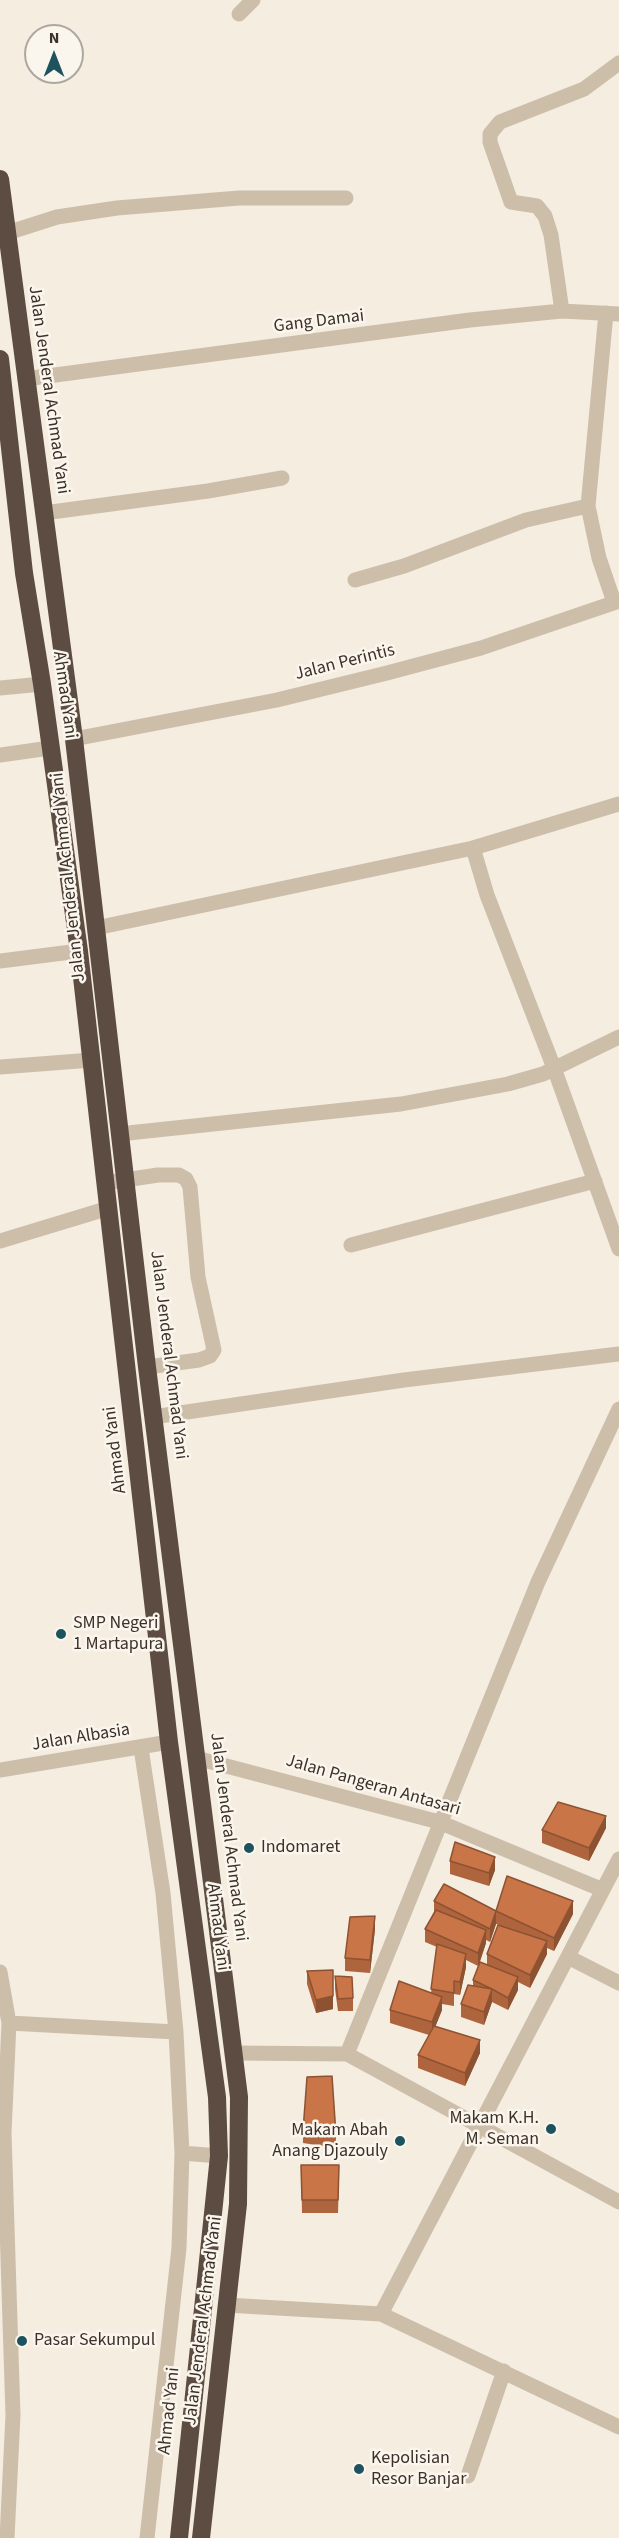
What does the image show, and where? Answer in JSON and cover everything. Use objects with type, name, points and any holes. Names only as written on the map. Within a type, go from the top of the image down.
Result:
[{"type":"highway","name":"Jalan Jenderal Achmad Yani","points":[[0,178],[74,739],[153,1416],[239,2097],[238,2204],[201,2538]]},
{"type":"highway","name":"Ahmad Yani","points":[[0,366],[24,573],[38,652],[79,951],[169,1742],[188,1868],[217,2097],[219,2156],[179,2538]]},
{"type":"highway","points":[[31,610],[56,605]]},
{"type":"highway","points":[[38,652],[62,648]]},
{"type":"highway","points":[[195,1925],[217,1921]]},
{"type":"highway","points":[[199,1952],[221,1948]]},
{"type":"street","points":[[239,14],[253,0]]},
{"type":"street","points":[[561,311],[551,235],[545,216],[537,206],[511,202],[490,142],[490,134],[500,122],[584,89],[619,63]]},
{"type":"street","points":[[7,233],[57,217],[117,208],[239,198],[346,198]]},
{"type":"street","name":"Gang Damai","points":[[25,379],[470,320],[561,311],[613,313]]},
{"type":"street","points":[[613,313],[588,506],[599,558],[617,601]]},
{"type":"street","points":[[44,513],[208,491],[282,478]]},
{"type":"street","points":[[355,580],[404,566],[526,520],[588,506]]},
{"type":"street","name":"Jalan Perintis","points":[[74,739],[277,700],[376,676],[481,648],[617,601]]},
{"type":"street","points":[[0,688],[42,684]]},
{"type":"street","points":[[0,754],[50,748]]},
{"type":"street","points":[[96,928],[473,848],[619,804]]},
{"type":"street","points":[[473,848],[487,895],[554,1068],[619,1249]]},
{"type":"street","points":[[0,961],[79,951]]},
{"type":"street","points":[[119,1134],[401,1104],[508,1084],[554,1068],[619,1037]]},
{"type":"street","points":[[0,1066],[92,1059]]},
{"type":"street","points":[[105,1183],[125,1179],[179,1175],[186,1179],[190,1187],[198,1277],[214,1350],[210,1356],[199,1360],[147,1366]]},
{"type":"street","points":[[351,1245],[595,1180]]},
{"type":"street","points":[[0,1241],[109,1208]]},
{"type":"street","points":[[153,1416],[404,1380],[619,1354]]},
{"type":"street","points":[[347,2054],[538,1582],[619,1409]]},
{"type":"street","name":"Jalan Albasia","points":[[0,1770],[169,1742]]},
{"type":"street","points":[[141,1748],[160,1870],[176,2032],[182,2153],[179,2248],[147,2538]]},
{"type":"street","name":"Jalan Pangeran Antasari","points":[[196,1758],[439,1822],[603,1890]]},
{"type":"street","points":[[381,2314],[619,1859]]},
{"type":"street","points":[[160,1870],[188,1868]]},
{"type":"street","points":[[568,1957],[619,1983]]},
{"type":"street","points":[[0,1972],[9,2023],[2,2134],[2,2207],[13,2415],[7,2538]]},
{"type":"street","points":[[9,2023],[176,2032]]},
{"type":"street","points":[[235,2053],[347,2054],[619,2202]]},
{"type":"street","points":[[182,2153],[219,2156]]},
{"type":"street","points":[[226,2305],[381,2314],[619,2427]]},
{"type":"street","points":[[468,2476],[504,2371]]},
{"type":"building","points":[[558,1802],[606,1816],[589,1848],[542,1830]]},
{"type":"building","points":[[455,1842],[495,1857],[489,1873],[450,1861]]},
{"type":"building","points":[[507,1876],[573,1901],[554,1938],[496,1911]]},
{"type":"building","points":[[444,1884],[496,1911],[490,1929],[434,1901]]},
{"type":"building","points":[[436,1910],[486,1930],[478,1953],[425,1929]]},
{"type":"building","points":[[375,1916],[370,1960],[345,1958],[350,1917]]},
{"type":"building","points":[[498,1925],[547,1941],[530,1975],[487,1954]]},
{"type":"building","points":[[437,1944],[466,1954],[460,1982],[454,1981],[454,1993],[431,1989]]},
{"type":"building","points":[[480,1962],[518,1977],[508,1998],[473,1980]]},
{"type":"building","points":[[333,1970],[333,1996],[316,2000],[307,1971]]},
{"type":"building","points":[[335,1976],[352,1977],[353,1998],[338,1999]]},
{"type":"building","points":[[399,1981],[442,1997],[432,2022],[390,2010]]},
{"type":"building","points":[[468,1985],[492,1989],[484,2012],[461,2004]]},
{"type":"building","points":[[434,2026],[480,2040],[465,2073],[418,2055]]},
{"type":"building","points":[[332,2076],[336,2135],[303,2131],[307,2077]]},
{"type":"building","points":[[301,2165],[339,2165],[338,2200],[302,2200]]},
{"type":"place","name":"SMP Negeri 1 Martapura","points":[[61,1634]]},
{"type":"place","name":"Indomaret","points":[[249,1848]]},
{"type":"place","name":"Makam K.H. M. Seman","points":[[551,2129]]},
{"type":"place","name":"Makam Abah Anang Djazouly","points":[[400,2141]]},
{"type":"place","name":"Pasar Sekumpul","points":[[22,2341]]},
{"type":"place","name":"Kepolisian Resor Banjar","points":[[359,2469]]}]
